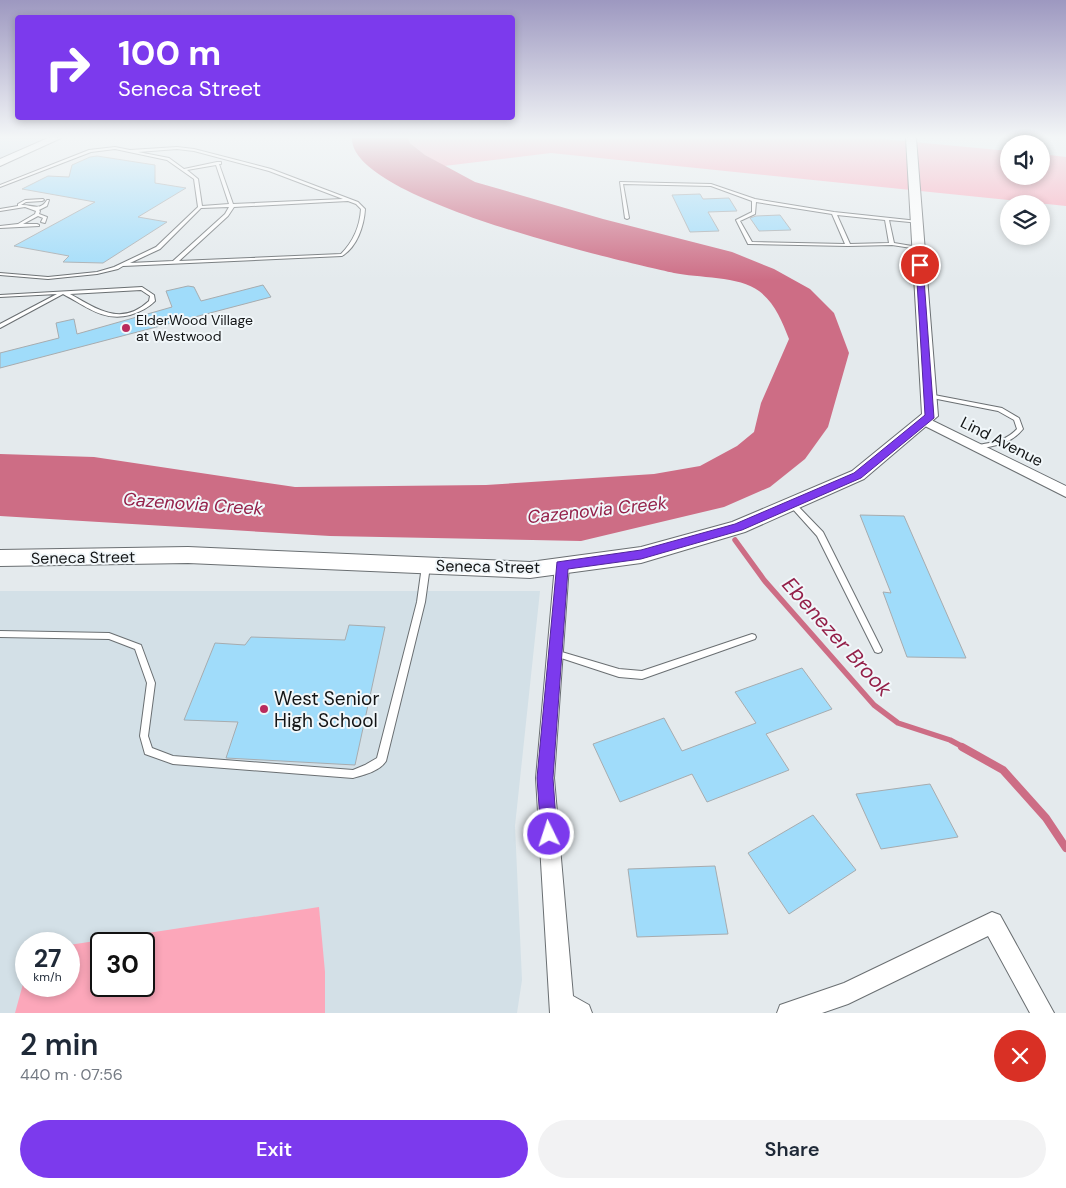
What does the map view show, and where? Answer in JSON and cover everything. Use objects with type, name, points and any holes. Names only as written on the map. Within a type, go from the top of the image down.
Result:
[{"type":"street","points":[[915,185],[930,416],[923,420]]},
{"type":"street","name":"Lind Avenue","points":[[923,420],[1066,492]]},
{"type":"street","name":"Seneca Street","points":[[0,558],[188,555],[530,570],[641,554],[738,527],[858,476],[923,420]]},
{"type":"street","points":[[562,565],[545,778],[568,1010]]},
{"type":"street","points":[[788,1013],[848,993],[992,923],[1043,1013]]},
{"type":"lane","points":[[197,185],[200,207]]},
{"type":"lane","points":[[174,262],[227,215],[232,206],[225,185]]},
{"type":"lane","points":[[124,264],[342,255],[349,250],[362,216],[362,209],[357,203],[311,185]]},
{"type":"lane","points":[[621,185],[627,218]]},
{"type":"lane","points":[[712,185],[754,200],[834,213],[918,222]]},
{"type":"lane","points":[[0,210],[25,202],[42,200]]},
{"type":"lane","points":[[0,274],[48,278],[98,273],[124,264],[158,248],[200,207],[350,200]]},
{"type":"lane","points":[[754,200],[754,213],[738,220],[750,243],[892,244],[918,248]]},
{"type":"lane","points":[[0,228],[27,222],[46,206],[48,201]]},
{"type":"lane","points":[[16,206],[31,207],[45,217],[43,222]]},
{"type":"lane","points":[[834,213],[848,245]]},
{"type":"lane","points":[[887,219],[892,244]]},
{"type":"lane","points":[[14,226],[30,227],[37,225]]},
{"type":"lane","points":[[0,296],[64,292],[142,288],[152,296],[152,301],[136,311],[114,316],[104,314],[64,292]]},
{"type":"lane","points":[[0,326],[64,292]]},
{"type":"lane","points":[[929,396],[1000,409],[1017,419],[1020,429],[1014,437],[1008,441],[977,447]]},
{"type":"lane","points":[[792,504],[820,534],[878,650]]},
{"type":"lane","points":[[0,634],[109,636],[138,647],[151,683],[144,736],[148,750],[173,760],[353,774],[368,769],[381,761],[422,602],[426,565]]},
{"type":"lane","points":[[555,653],[619,673],[642,675],[752,637]]},
{"type":"shaded area","points":[[865,185],[1066,185],[1066,206],[1050,204],[1050,195],[1000,195],[1000,199]]},
{"type":"shaded area","name":"West Senior High School","points":[[0,591],[540,591],[515,826],[522,980],[517,1013],[0,1013]]},
{"type":"shaded area","points":[[319,907],[325,972],[325,1013],[15,1013],[19,997],[80,997],[80,943],[90,942],[90,997],[155,997],[155,932]]},
{"type":"water","name":"Cazenovia Creek","points":[[397,185],[486,185],[603,219],[732,252],[774,269],[810,289],[834,313],[849,353],[828,427],[805,459],[770,487],[724,507],[581,541],[330,536],[0,516],[0,454],[94,457],[295,487],[486,485],[654,474],[700,466],[737,446],[754,432],[761,403],[789,339],[774,307],[759,291],[751,286],[730,280],[683,275],[601,256],[492,224],[439,205]]},
{"type":"building","points":[[29,185],[169,185],[186,188],[138,217],[167,222],[103,263],[63,262],[69,256],[14,246],[95,202],[22,189]]},
{"type":"building","points":[[700,194],[703,199],[729,198],[737,211],[708,212],[719,231],[690,232],[672,195]]},
{"type":"building","points":[[780,215],[791,230],[759,231],[750,218],[756,216]]},
{"type":"building","name":"ElderWood Village at Westwood","points":[[263,285],[271,297],[0,368],[0,353],[59,338],[56,323],[74,319],[77,334],[172,307],[166,291],[188,286],[194,287],[201,301]]},
{"type":"building","points":[[860,515],[904,516],[966,658],[907,657],[883,592],[891,593]]},
{"type":"building","points":[[349,625],[385,627],[355,765],[226,758],[238,722],[184,720],[215,643],[245,645],[251,637],[345,640]]},
{"type":"building","points":[[802,668],[832,709],[766,734],[789,770],[707,802],[692,774],[620,802],[593,744],[664,718],[682,751],[756,723],[735,692]]},
{"type":"building","points":[[930,784],[958,837],[881,849],[856,794]]},
{"type":"building","points":[[813,815],[856,870],[789,914],[748,853]]},
{"type":"building","points":[[715,866],[728,934],[637,937],[628,869]]},
{"type":"waterway","name":"Ebenezer Brook","points":[[735,540],[764,580],[874,705],[898,723],[950,740],[965,748]]},
{"type":"waterway","name":"Ebenezer Brook","points":[[962,747],[1003,770],[1046,818],[1066,848]]},
{"type":"place","name":"ElderWood Village at Westwood","points":[[126,328]]},
{"type":"place","name":"West Senior High School","points":[[264,709]]},
{"type":"route","points":[[549,834],[545,778],[562,565],[641,554],[738,527],[858,476],[930,416],[920,265]]}]
